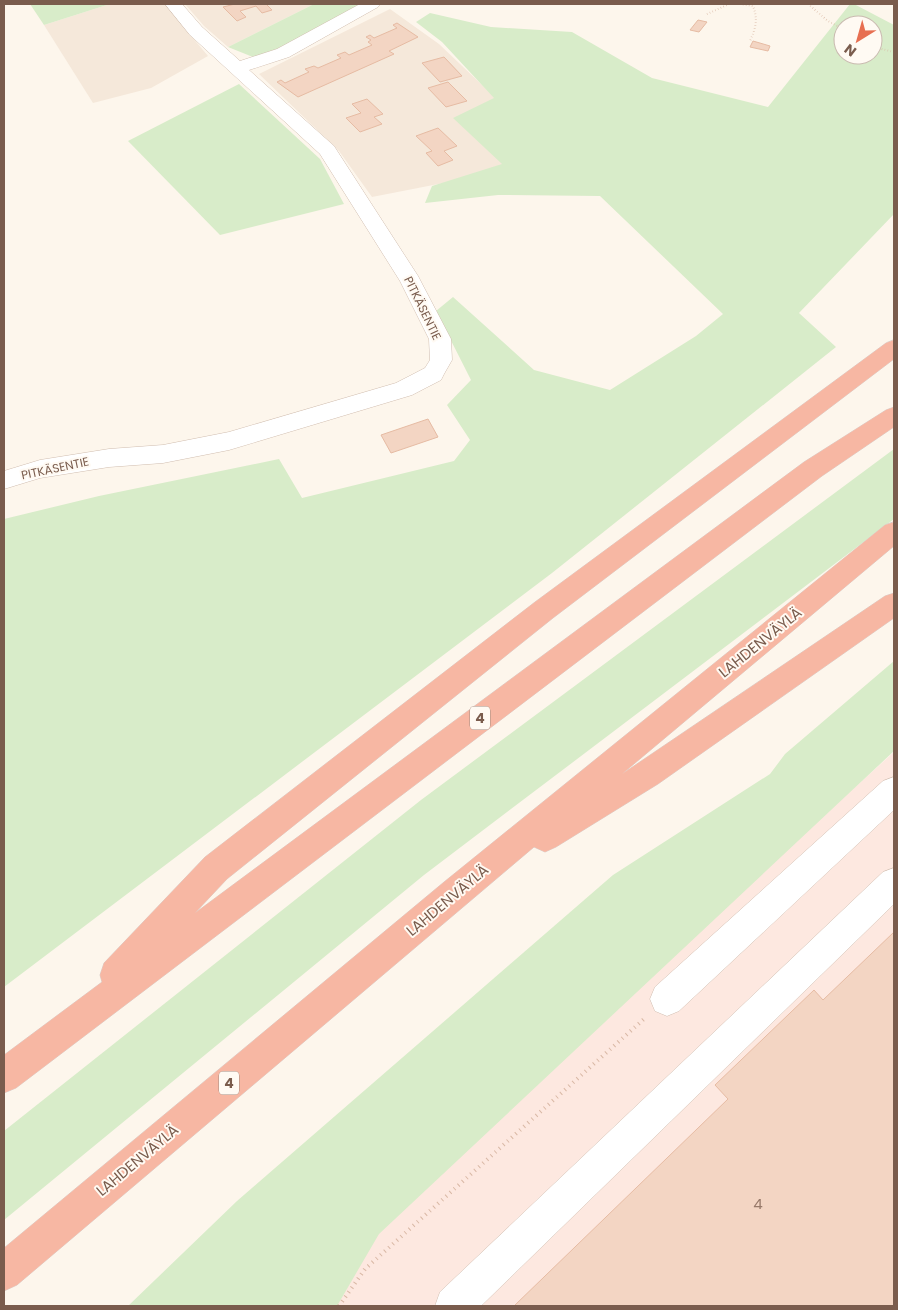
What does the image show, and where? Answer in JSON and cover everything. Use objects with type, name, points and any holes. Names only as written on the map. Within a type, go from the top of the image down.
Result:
[{"type":"highway","points":[[69,1025],[216,868],[544,610],[894,348]]},
{"type":"highway","name":"4","points":[[4,1076],[69,1025],[813,470],[894,416]]},
{"type":"highway","name":"LAHDENVÄYLÄ","points":[[4,1272],[455,893],[894,532]]},
{"type":"highway","points":[[455,893],[648,774],[894,604]]},
{"type":"street","name":"PITKÄSENTIE","points":[[4,480],[40,469],[101,459],[163,454],[213,446],[404,389],[434,374],[441,360],[440,339],[411,281],[327,150],[196,31],[173,4]]},
{"type":"street","points":[[237,68],[283,53],[372,4]]},
{"type":"street","points":[[667,998],[894,791]]},
{"type":"street","points":[[454,1306],[894,883]]},
{"type":"path","points":[[707,14],[729,4]]},
{"type":"path","points":[[740,4],[754,5],[758,21],[750,41]]},
{"type":"path","points":[[808,4],[833,24]]},
{"type":"path","points":[[339,1306],[365,1269],[667,998]]},
{"type":"shaded area","points":[[110,4],[164,4],[208,56],[151,88],[93,103],[44,25]]},
{"type":"shaded area","points":[[185,4],[314,4],[228,47],[204,26]]},
{"type":"shaded area","points":[[390,9],[439,44],[561,160],[372,197],[339,151],[259,74]]},
{"type":"shaded area","points":[[894,752],[894,1306],[294,1306],[353,1242]]},
{"type":"green space","points":[[30,4],[110,4],[44,25]]},
{"type":"green space","points":[[314,4],[367,4],[258,59],[228,47]]},
{"type":"green space","points":[[850,4],[854,4],[875,15],[841,15]]},
{"type":"green space","points":[[430,13],[491,27],[572,32],[652,78],[768,107],[833,25],[833,65],[883,65],[883,19],[894,25],[894,214],[799,313],[836,347],[552,573],[4,987],[4,519],[99,496],[279,459],[302,498],[454,461],[470,440],[447,405],[471,380],[436,311],[453,297],[534,370],[610,390],[696,336],[723,314],[600,196],[498,195],[425,203],[432,186],[502,164],[453,118],[494,98],[442,42],[416,22]]},
{"type":"green space","points":[[239,84],[320,159],[344,204],[220,235],[128,141]]},
{"type":"green space","points":[[894,449],[894,519],[424,875],[4,1220],[4,1131],[421,800]]},
{"type":"green space","points":[[894,661],[894,751],[379,1234],[337,1306],[128,1306],[237,1201],[613,875],[770,774],[785,754]]},
{"type":"building","points":[[235,4],[266,4],[272,10],[262,13],[256,6],[240,11],[246,17],[237,21],[223,7]]},
{"type":"building","points":[[698,20],[707,22],[699,32],[690,30]]},
{"type":"building","points":[[397,23],[418,37],[389,51],[394,54],[298,97],[277,82],[281,80],[285,83],[309,72],[305,69],[314,66],[318,68],[341,58],[337,55],[345,52],[349,55],[372,45],[368,42],[371,40],[366,37],[370,35],[374,38],[397,28],[393,25]]},
{"type":"building","points":[[753,41],[770,46],[768,51],[750,47]]},
{"type":"building","points":[[444,57],[462,76],[440,82],[422,63]]},
{"type":"building","points":[[448,82],[467,101],[446,107],[428,88]]},
{"type":"building","points":[[367,99],[383,114],[374,117],[382,124],[360,132],[346,118],[361,113],[352,104]]},
{"type":"building","points":[[438,128],[457,146],[444,151],[453,160],[438,166],[426,153],[432,151],[416,136]]},
{"type":"building","points":[[428,419],[438,437],[391,453],[381,435]]},
{"type":"building","points":[[894,932],[894,1306],[514,1306],[728,1099],[715,1085],[814,990],[823,1000]]}]
